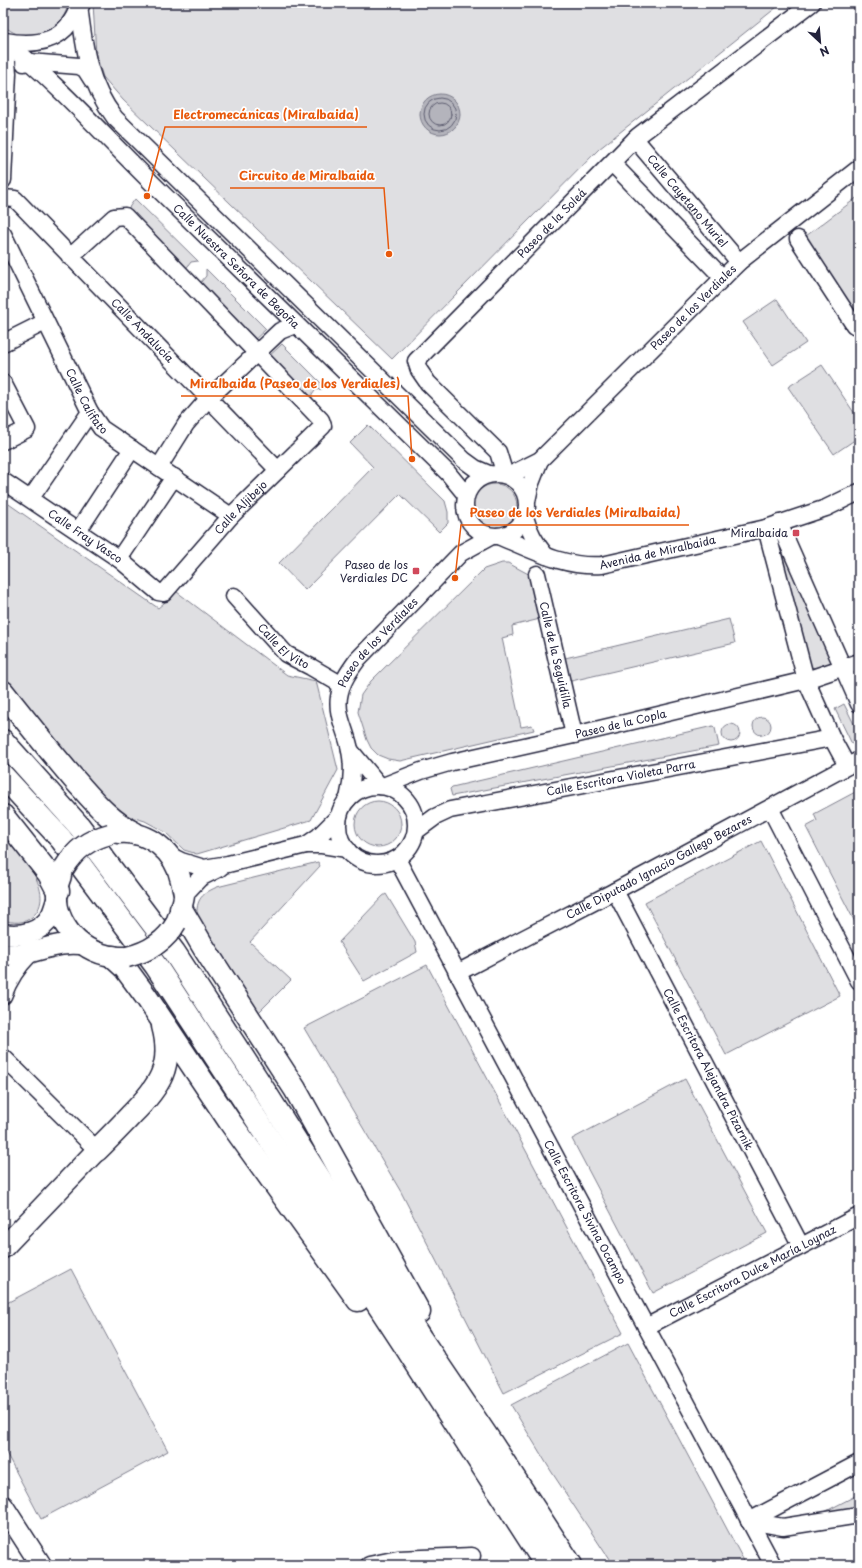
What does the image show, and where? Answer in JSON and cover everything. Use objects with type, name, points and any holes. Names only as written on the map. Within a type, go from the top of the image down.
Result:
[{"type":"highway","points":[[3,692],[49,750],[110,818],[121,827],[134,833]]},
{"type":"highway","points":[[3,705],[49,750]]},
{"type":"highway","points":[[3,741],[79,826],[174,952],[257,1079],[421,1339],[546,1565]]},
{"type":"highway","points":[[3,776],[61,839],[156,966],[479,1443],[571,1565]]},
{"type":"highway","points":[[3,816],[49,874],[57,896]]},
{"type":"highway","points":[[180,909],[294,1089],[383,1245],[479,1443]]},
{"type":"highway","points":[[120,957],[125,968],[252,1153],[368,1314],[479,1443]]},
{"type":"highway","points":[[97,1150],[148,1099],[157,1087],[163,1073],[166,1060],[165,1035],[161,1020]]},
{"type":"main road","points":[[3,934],[25,935],[45,924],[51,916],[57,896],[59,879],[64,868],[77,850],[99,837],[110,834],[134,833],[157,843],[171,856],[179,872],[180,909],[171,931],[153,948],[136,955],[120,957],[104,955],[81,944],[73,938],[63,922],[59,912],[57,896]]},
{"type":"main road","points":[[3,954],[30,954],[49,947],[68,943],[81,944]]},
{"type":"main road","points":[[3,1248],[97,1150]]},
{"type":"main road","points":[[3,1506],[41,1565]]},
{"type":"street","name":"Paseo de la Soleá","points":[[507,475],[498,452],[428,383],[419,370],[416,361],[635,139],[812,3]]},
{"type":"street","points":[[3,180],[8,73],[4,40],[35,44],[55,36],[69,25],[79,4]]},
{"type":"street","name":"Calle Nuestra Señora de Begoña","points":[[79,4],[86,55],[95,84],[108,109],[115,118],[464,460],[475,468],[489,474]]},
{"type":"street","name":"Calle Nuestra Señora de Begoña","points":[[4,40],[60,91],[448,474],[466,495]]},
{"type":"street","points":[[8,73],[17,66],[29,62],[72,65],[85,69],[95,84]]},
{"type":"street","points":[[60,91],[58,79],[60,72],[65,67],[72,65]]},
{"type":"street","name":"Calle Cayetano Muriel","points":[[635,139],[739,262]]},
{"type":"street","points":[[612,163],[723,278]]},
{"type":"street","name":"Paseo de los Verdiales","points":[[507,475],[540,460],[739,262],[859,168]]},
{"type":"street","name":"Calle Andalucía","points":[[3,198],[15,200],[278,470]]},
{"type":"street","points":[[70,257],[114,217],[125,216],[257,353]]},
{"type":"street","name":"Calle Califato","points":[[3,234],[90,412],[101,428],[231,516]]},
{"type":"street","points":[[798,239],[854,325],[859,327]]},
{"type":"street","points":[[3,343],[45,322]]},
{"type":"street","points":[[159,467],[186,424],[208,399],[280,331],[295,324]]},
{"type":"street","name":"Calle Aljibejo","points":[[164,593],[231,516],[322,426],[321,420],[257,353]]},
{"type":"street","points":[[3,383],[27,429],[3,442]]},
{"type":"street","points":[[31,498],[90,412]]},
{"type":"street","points":[[78,531],[132,449]]},
{"type":"street","name":"Paseo de los Verdiales","points":[[527,501],[531,483],[540,460]]},
{"type":"street","points":[[489,474],[507,475],[517,482],[524,491],[527,501],[525,517],[514,530],[507,535],[495,536],[483,534],[470,524],[465,510],[466,495],[471,485],[479,478],[489,474]]},
{"type":"street","points":[[119,559],[174,477]]},
{"type":"street","name":"Calle Fray Vasco","points":[[3,481],[31,498],[119,559],[158,592],[164,593]]},
{"type":"street","name":"Avenida de Miralbaida","points":[[495,536],[546,556],[575,565],[602,565],[772,526],[826,508],[859,492]]},
{"type":"street","points":[[525,517],[528,528],[536,544],[546,556]]},
{"type":"street","name":"Paseo de los Verdiales","points":[[461,554],[470,524]]},
{"type":"street","points":[[772,526],[859,704]]},
{"type":"street","points":[[772,526],[806,680],[832,738],[855,763]]},
{"type":"street","name":"Paseo de los Verdiales","points":[[348,799],[352,778],[350,750],[340,719],[338,707],[342,685],[348,673],[358,659],[461,554],[495,536]]},
{"type":"street","name":"Calle de la Seguidilla","points":[[537,574],[574,735]]},
{"type":"street","name":"Calle El Vito","points":[[234,596],[286,654],[311,666],[342,685]]},
{"type":"street","name":"Paseo de la Copla","points":[[382,786],[421,771],[452,762],[574,735],[806,680],[859,662]]},
{"type":"street","name":"Calle Escritora Violeta Parra","points":[[416,831],[435,817],[450,810],[832,738]]},
{"type":"street","name":"Paseo de los Verdiales","points":[[350,750],[382,786]]},
{"type":"street","name":"Calle Diputado Ignacio Gallego Bezares","points":[[457,973],[615,891],[855,763]]},
{"type":"street","points":[[382,786],[402,794],[409,801],[414,810],[416,831],[412,842],[406,851],[397,859],[386,863],[375,864],[364,862],[346,849],[338,828],[343,807],[348,799],[363,789],[382,786]]},
{"type":"street","points":[[770,808],[859,981]]},
{"type":"street","points":[[306,845],[319,836],[340,816]]},
{"type":"street","points":[[171,856],[181,861],[204,868],[228,864],[306,845],[332,846],[346,849]]},
{"type":"street","name":"Calle Escritora Sivina Ocampo","points":[[397,859],[773,1565]]},
{"type":"street","points":[[180,909],[200,878],[228,864]]},
{"type":"street","name":"Calle Escritora Alejandra Pizarnik","points":[[615,891],[801,1246]]},
{"type":"street","points":[[3,996],[18,967],[30,954]]},
{"type":"street","points":[[3,1057],[97,1150]]},
{"type":"street","name":"Calle Escritora Dulce María Loynaz","points":[[646,1327],[859,1216]]},
{"type":"street","points":[[749,1521],[859,1463]]},
{"type":"street","points":[[749,1521],[783,1527],[859,1515]]},
{"type":"street","points":[[370,1565],[398,1559],[472,1556]]},
{"type":"shaded area","points":[[6,3],[68,3],[66,11],[57,24],[42,33],[25,36],[17,34],[3,26],[3,5]]},
{"type":"shaded area","points":[[93,3],[782,3],[599,149],[392,359],[123,100],[103,77],[96,55]]},
{"type":"shaded area","points":[[859,196],[859,323],[802,239]]},
{"type":"shaded area","points":[[135,199],[198,261],[191,262],[185,270],[125,213]]},
{"type":"shaded area","points":[[206,269],[266,329],[251,343],[200,283],[206,276]]},
{"type":"shaded area","points":[[777,299],[806,343],[773,365],[743,322]]},
{"type":"shaded area","points":[[282,344],[324,386],[322,389],[315,390],[312,394],[312,398],[308,402],[266,359]]},
{"type":"shaded area","points":[[822,365],[859,420],[859,437],[834,454],[788,387]]},
{"type":"shaded area","points":[[368,425],[445,501],[448,512],[448,523],[439,532],[400,494],[305,590],[279,563],[373,467],[350,443]]},
{"type":"shaded area","points":[[495,484],[507,488],[513,494],[517,506],[513,518],[507,524],[495,528],[483,524],[477,518],[473,506],[477,494],[483,488]]},
{"type":"shaded area","points":[[3,500],[158,608],[177,592],[287,675],[316,681],[338,770],[311,820],[197,854],[184,850],[165,832],[145,821],[121,814],[108,803],[3,676]]},
{"type":"shaded area","points":[[780,544],[834,660],[821,668],[807,667]]},
{"type":"shaded area","points":[[502,563],[508,563],[534,577],[544,618],[512,626],[513,635],[502,638],[521,727],[532,725],[534,730],[400,761],[388,759],[378,755],[371,748],[367,740],[358,712],[361,695],[371,681],[484,569]]},
{"type":"shaded area","points":[[729,619],[735,643],[567,682],[561,659]]},
{"type":"shaded area","points":[[844,704],[859,734],[859,745],[855,746],[852,744],[835,709]]},
{"type":"shaded area","points":[[758,717],[766,717],[771,722],[769,733],[766,735],[758,735],[753,730],[753,722]]},
{"type":"shaded area","points":[[731,724],[737,727],[740,733],[737,739],[731,742],[725,739],[722,733],[725,727]]},
{"type":"shaded area","points":[[713,726],[715,728],[719,746],[452,796],[450,789],[452,787]]},
{"type":"shaded area","points":[[859,790],[859,930],[806,827],[817,821],[814,814]]},
{"type":"shaded area","points":[[373,801],[383,801],[391,805],[397,811],[401,819],[401,829],[397,837],[391,843],[383,847],[373,847],[365,843],[359,837],[355,829],[355,819],[359,811],[365,805]]},
{"type":"shaded area","points":[[3,832],[26,861],[39,885],[41,896],[39,907],[32,917],[22,922],[3,920]]},
{"type":"shaded area","points":[[761,841],[840,996],[726,1055],[645,902]]},
{"type":"shaded area","points":[[318,862],[320,866],[250,942],[291,980],[258,1013],[197,920],[198,903],[202,896],[217,887]]},
{"type":"shaded area","points":[[386,894],[415,942],[417,952],[364,981],[339,942]]},
{"type":"shaded area","points":[[427,965],[623,1333],[504,1393],[401,1192],[304,1028]]},
{"type":"shaded area","points":[[685,1079],[767,1233],[653,1293],[572,1139]]},
{"type":"shaded area","points":[[71,1269],[168,1451],[41,1519],[3,1447],[3,1305]]},
{"type":"shaded area","points":[[628,1343],[744,1561],[736,1565],[613,1565],[551,1471],[511,1405]]},
{"type":"shaded area","points":[[859,1494],[859,1513],[811,1519]]},
{"type":"water","points":[[444,94],[451,97],[457,103],[460,114],[459,122],[451,131],[444,134],[436,134],[429,131],[421,122],[420,110],[423,103],[432,95]]},
{"type":"place","name":"Electromecánicas (Miralbaida)","points":[[147,196]]},
{"type":"place","name":"Circuito de Miralbaida","points":[[389,254]]},
{"type":"place","name":"Miralbaida (Paseo de los Verdiales)","points":[[412,459]]},
{"type":"place","name":"Miralbaida","points":[[796,533]]},
{"type":"place","name":"Paseo de los Verdiales DC","points":[[416,571]]},
{"type":"place","name":"Paseo de los Verdiales (Miralbaida)","points":[[455,578]]}]
